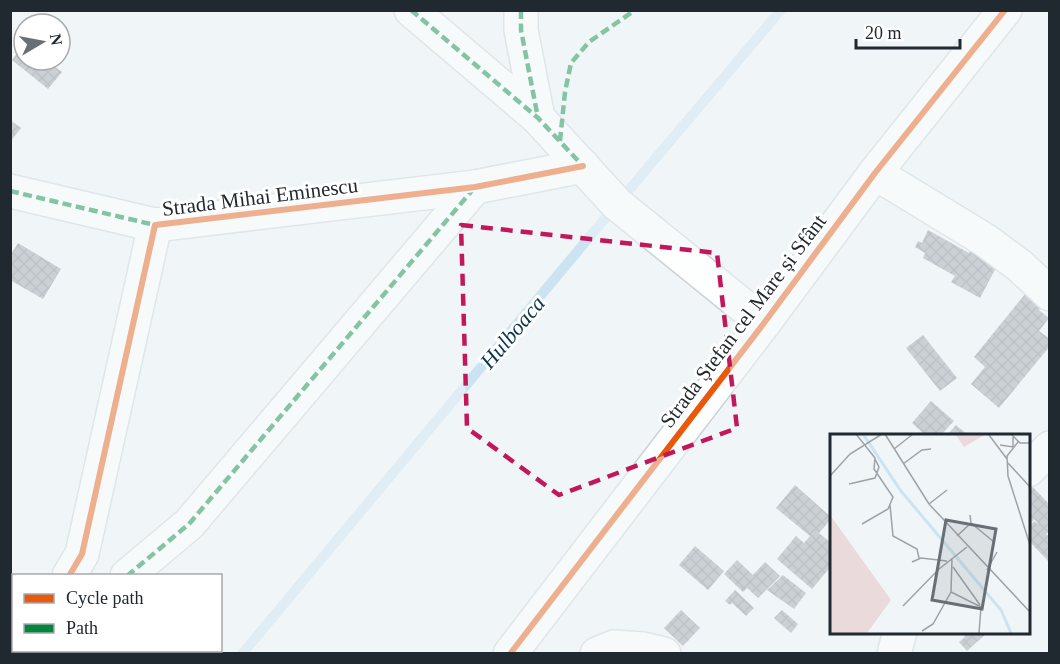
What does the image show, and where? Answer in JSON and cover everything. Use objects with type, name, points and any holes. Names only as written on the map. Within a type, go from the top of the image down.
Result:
[{"type":"street","points":[[411,10],[538,118],[617,204],[765,323]]},
{"type":"street","points":[[521,10],[521,30],[538,118]]},
{"type":"street","name":"Strada Ștefan cel Mare și Sfânt","points":[[523,650],[875,173],[1005,10]]},
{"type":"street","name":"Strada Mihai Eminescu","points":[[10,191],[154,225],[475,187],[583,166]]},
{"type":"street","points":[[875,173],[985,240],[1020,266],[1050,294]]},
{"type":"street","points":[[129,574],[189,524],[475,187]]},
{"type":"street","name":"Strada Mihai Eminescu","points":[[70,574],[82,554],[154,225]]},
{"type":"street","points":[[1030,469],[1050,448]]},
{"type":"street","points":[[894,654],[900,634]]},
{"type":"street","points":[[597,654],[615,647],[643,649],[664,654]]},
{"type":"highlighted area","points":[[461,225],[717,253],[737,428],[559,495],[467,428]]},
{"type":"building","points":[[27,72],[62,72],[48,89]]},
{"type":"building","points":[[10,120],[21,128],[10,142]]},
{"type":"building","points":[[928,230],[969,253],[971,249],[998,264],[980,298],[951,282],[955,276],[923,258],[925,253],[915,247],[918,241],[922,243]]},
{"type":"building","points":[[18,243],[61,269],[43,299],[10,280],[10,256]]},
{"type":"building","points":[[1026,293],[1042,307],[1039,310],[1049,318],[1039,331],[1050,339],[1050,346],[999,408],[971,384],[985,367],[974,357]]},
{"type":"building","points":[[923,335],[957,378],[940,391],[906,348]]},
{"type":"building","points":[[931,401],[954,421],[942,434],[924,434],[912,423]]},
{"type":"building","points":[[956,425],[967,434],[948,434]]},
{"type":"building","points":[[1030,484],[1050,505],[1050,531],[1046,534],[1050,537],[1050,563],[1030,542],[1030,525],[1035,521],[1038,523],[1033,518],[1034,520],[1030,523]]},
{"type":"building","points":[[795,485],[830,516],[830,520],[819,533],[830,542],[830,567],[812,589],[777,559],[796,536],[804,543],[810,536],[776,508]]},
{"type":"building","points":[[695,546],[724,571],[708,590],[679,565]]},
{"type":"building","points":[[737,560],[753,575],[765,562],[780,576],[758,598],[747,588],[743,592],[724,574]]},
{"type":"building","points":[[783,575],[806,593],[794,609],[767,590]]},
{"type":"building","points":[[735,590],[754,608],[746,616],[732,603],[730,605],[725,601]]},
{"type":"building","points":[[681,610],[700,628],[683,646],[664,628]]},
{"type":"building","points":[[782,610],[798,624],[791,633],[774,618]]},
{"type":"building","points":[[963,634],[986,634],[967,651],[959,642],[965,637]]},
{"type":"waterway","name":"Hulboaca","points":[[242,654],[781,10]]},
{"type":"marked path","points":[[411,10],[538,118],[583,166]]},
{"type":"marked path","points":[[521,10],[521,30],[538,118]]},
{"type":"marked path","points":[[560,141],[565,92],[571,63],[589,42],[635,10]]},
{"type":"marked path","points":[[129,574],[189,524],[475,187]]},
{"type":"marked path","points":[[10,191],[155,225]]},
{"type":"marked path","points":[[13,654],[18,652]]},
{"type":"cycle path","points":[[510,654],[764,323],[875,173],[1005,10]]},
{"type":"cycle path","points":[[70,574],[82,554],[155,225],[475,187],[583,166]]}]
